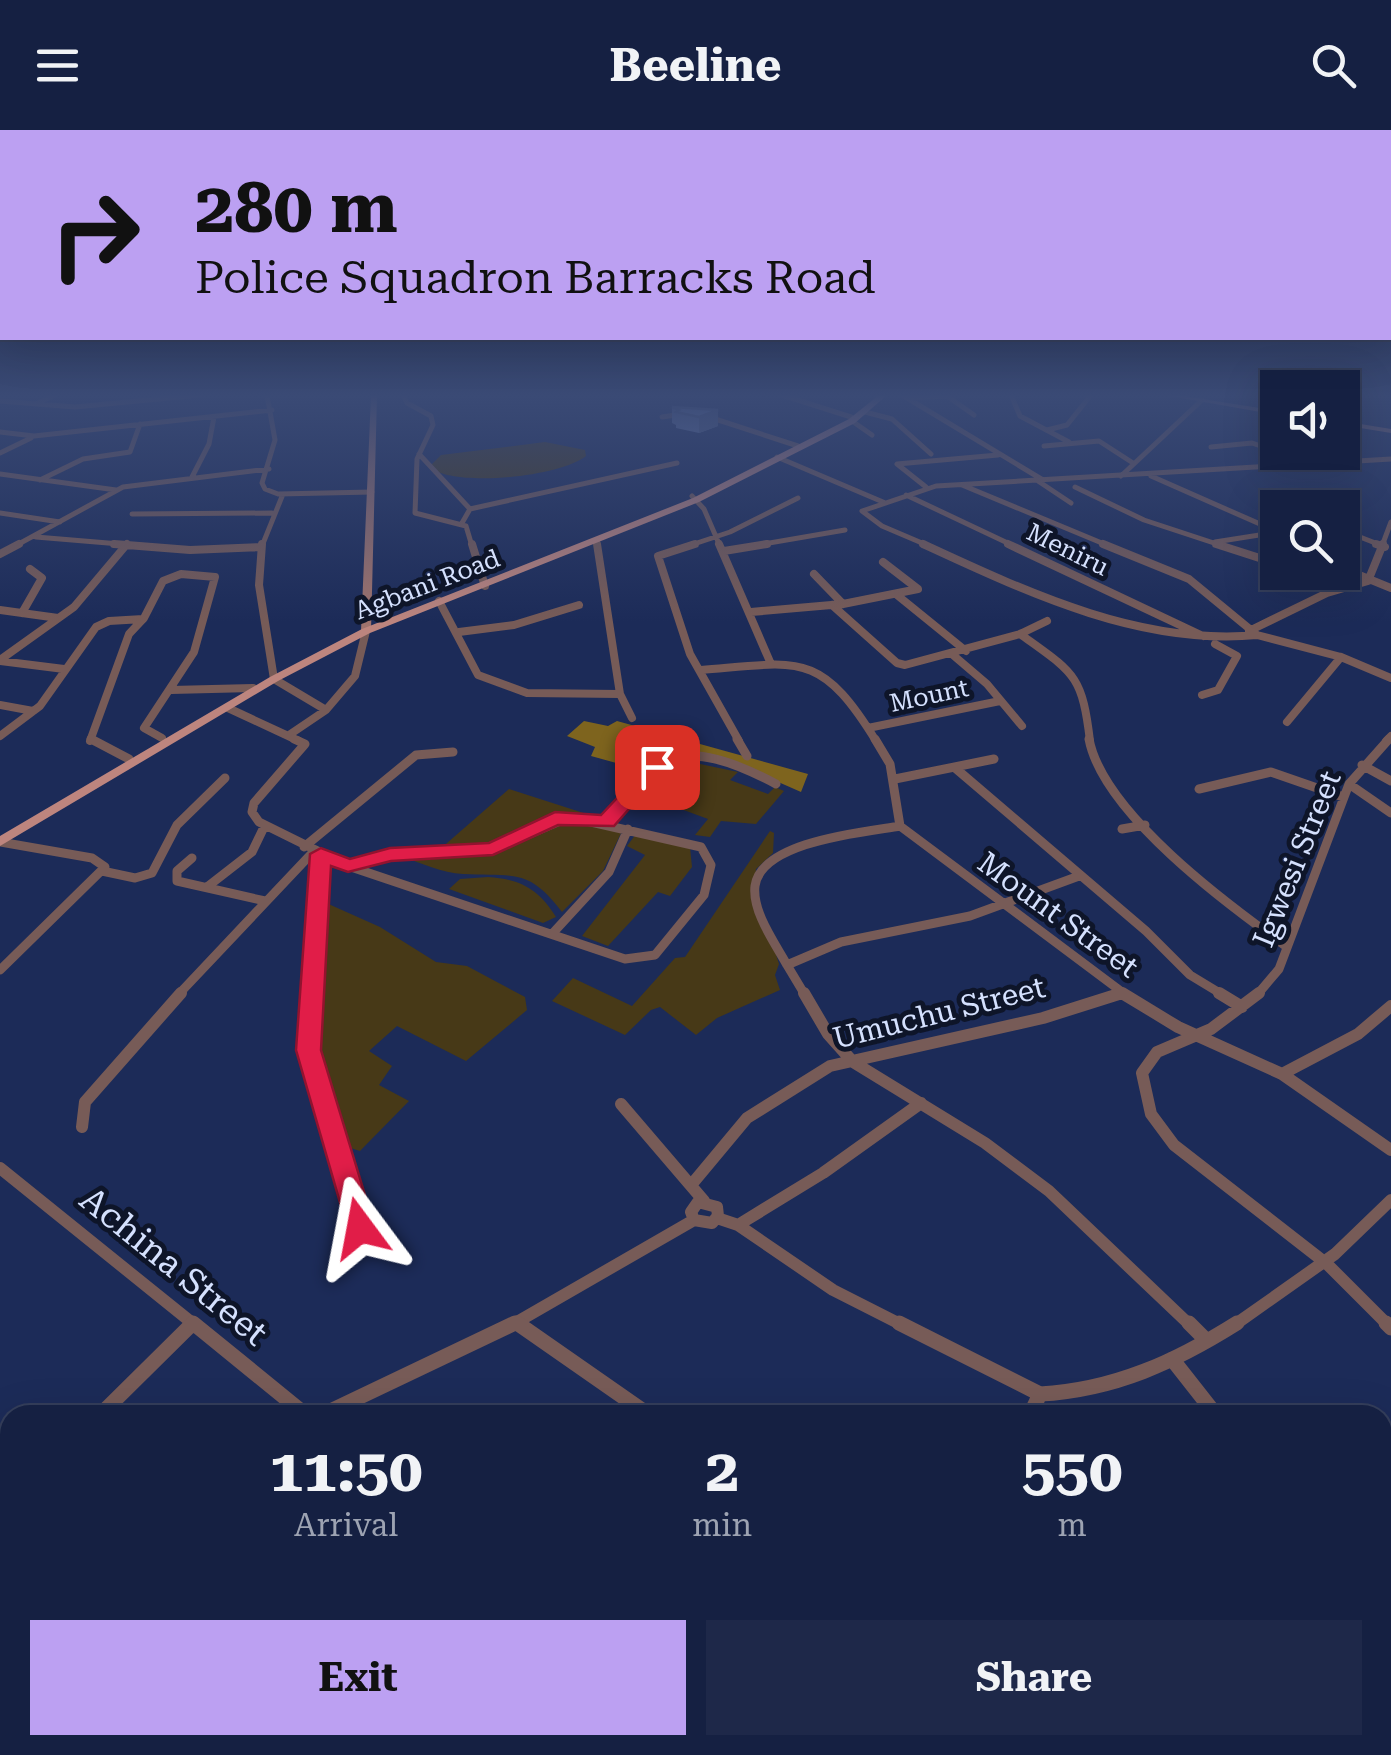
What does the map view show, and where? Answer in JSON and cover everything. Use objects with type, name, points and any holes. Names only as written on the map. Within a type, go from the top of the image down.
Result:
[{"type":"main road","points":[[366,628],[372,471]]},
{"type":"main road","name":"Agbani Road","points":[[366,628],[597,541],[752,471]]},
{"type":"main road","name":"Agbani Road","points":[[0,840],[162,738],[366,628],[694,498]]},
{"type":"main road","name":"Agbani Road","points":[[0,840],[228,708],[274,677]]},
{"type":"street","points":[[40,480],[59,471]]},
{"type":"street","points":[[192,476],[195,471]]},
{"type":"street","points":[[0,474],[116,490],[192,476],[249,471]]},
{"type":"street","points":[[268,471],[263,487],[282,494],[372,492]]},
{"type":"street","points":[[418,471],[414,513],[462,523],[468,529],[484,584]]},
{"type":"street","points":[[435,471],[470,509]]},
{"type":"street","points":[[462,523],[470,509],[642,471]]},
{"type":"street","points":[[809,471],[884,503]]},
{"type":"street","points":[[906,471],[926,487]]},
{"type":"street","points":[[1026,471],[1071,503]]},
{"type":"street","points":[[1120,476],[1125,471]]},
{"type":"street","points":[[1202,695],[1218,690],[1237,653],[1006,583],[862,513],[926,487],[1212,471]]},
{"type":"street","points":[[1148,475],[1260,524]]},
{"type":"street","points":[[962,484],[1189,579],[1215,596],[1253,632],[1341,658],[1391,678]]},
{"type":"street","points":[[1075,488],[1133,516],[1260,558]]},
{"type":"street","points":[[0,554],[116,490]]},
{"type":"street","points":[[282,494],[259,547],[260,612],[274,677],[326,710]]},
{"type":"street","name":"Meniru","points":[[906,495],[1212,640]]},
{"type":"street","points":[[694,498],[717,536],[772,664]]},
{"type":"street","points":[[747,756],[690,654],[658,556],[717,536],[798,498]]},
{"type":"street","points":[[0,513],[61,522]]},
{"type":"street","points":[[132,514],[272,513]]},
{"type":"street","points":[[1360,581],[1385,546],[1391,522]]},
{"type":"street","points":[[724,551],[846,530]]},
{"type":"street","points":[[1214,542],[1260,535]]},
{"type":"street","points":[[32,537],[190,550],[259,547]]},
{"type":"street","points":[[1360,537],[1385,546]]},
{"type":"street","points":[[597,541],[620,694],[632,718]]},
{"type":"street","points":[[0,660],[93,588],[127,544]]},
{"type":"street","points":[[181,574],[190,550]]},
{"type":"street","points":[[751,612],[843,604],[918,589],[883,562]]},
{"type":"street","points":[[22,613],[42,578],[30,569]]},
{"type":"street","points":[[129,759],[90,742],[129,634],[143,619],[158,586],[181,574],[216,578],[198,642],[144,728],[162,738]]},
{"type":"street","points":[[814,574],[843,604]]},
{"type":"street","points":[[1360,578],[1391,588]]},
{"type":"street","points":[[1200,639],[1253,632],[1336,590]]},
{"type":"street","points":[[897,594],[966,651]]},
{"type":"street","points":[[439,600],[475,673],[517,691],[620,694]]},
{"type":"street","points":[[458,632],[514,625],[580,605]]},
{"type":"street","points":[[832,605],[896,663],[909,665],[1020,634],[1047,621]]},
{"type":"street","points":[[0,610],[59,618]]},
{"type":"street","points":[[0,736],[34,711],[98,626],[143,619]]},
{"type":"street","points":[[289,734],[349,692],[359,670],[366,628]]},
{"type":"street","points":[[1020,634],[1075,677],[1086,700],[1089,740],[1095,757],[1145,825],[1201,880],[1287,947]]},
{"type":"street","points":[[953,654],[1022,726]]},
{"type":"street","points":[[1287,722],[1341,658]]},
{"type":"street","points":[[0,660],[64,669]]},
{"type":"street","points":[[701,670],[800,664],[822,672],[848,698],[894,779],[900,826],[790,850],[766,860],[756,877],[756,898],[786,965],[828,1034],[854,1062],[986,1143],[1049,1191],[1206,1340]]},
{"type":"street","points":[[171,690],[253,688]]},
{"type":"street","name":"Mount","points":[[868,728],[1000,700]]},
{"type":"street","points":[[0,706],[34,711]]},
{"type":"street","points":[[228,708],[289,734],[305,746],[254,802],[252,812],[265,826],[348,866],[624,959],[643,960],[655,955],[704,895],[711,866],[701,847],[674,836],[606,821],[555,818],[493,849],[390,854],[348,866]]},
{"type":"street","name":"Igwesi Street","points":[[1326,1264],[1174,1145],[1151,1114],[1142,1073],[1160,1048],[1200,1035],[1268,986],[1287,947],[1349,784],[1391,736]]},
{"type":"street","points":[[82,1127],[85,1102],[106,1074],[313,850],[416,755],[453,752]]},
{"type":"street","points":[[606,821],[662,763],[682,758],[726,764],[776,784]]},
{"type":"street","points":[[894,779],[994,759]]},
{"type":"street","points":[[1362,765],[1391,781]]},
{"type":"street","points":[[954,767],[1190,975],[1242,1007]]},
{"type":"street","points":[[1199,789],[1271,772],[1343,797]]},
{"type":"street","points":[[102,871],[135,878],[152,873],[177,825],[225,778]]},
{"type":"street","points":[[1349,784],[1391,813]]},
{"type":"street","points":[[1122,829],[1145,825]]},
{"type":"street","points":[[206,887],[252,852],[265,826]]},
{"type":"street","name":"Mount Street","points":[[900,826],[1122,993],[1282,1074],[1391,1150]]},
{"type":"street","points":[[552,934],[608,872],[628,828]]},
{"type":"street","points":[[0,840],[92,858],[104,864],[102,871],[0,970]]},
{"type":"street","points":[[313,850],[309,1050],[347,1170],[365,1249]]},
{"type":"street","points":[[192,858],[177,871],[176,880],[266,901]]},
{"type":"street","points":[[786,965],[840,942],[970,916],[1079,876]]},
{"type":"street","name":"Umuchu Street","points":[[692,1184],[724,1142],[760,1106],[830,1066],[1043,1018],[1122,993]]},
{"type":"street","points":[[1282,1074],[1358,1034],[1391,1006]]},
{"type":"street","points":[[738,1225],[794,1192],[921,1103]]},
{"type":"street","points":[[621,1104],[704,1201],[717,1207],[717,1218]]},
{"type":"street","name":"Achina Street","points":[[0,1168],[293,1405]]},
{"type":"street","points":[[343,1405],[516,1323],[694,1220],[706,1224],[717,1218],[738,1225],[833,1290],[1040,1394],[1103,1387],[1172,1359],[1326,1264],[1391,1200]]},
{"type":"street","points":[[694,1220],[692,1209],[704,1201]]},
{"type":"street","points":[[1326,1264],[1391,1328]]},
{"type":"street","points":[[516,1323],[635,1405]]},
{"type":"street","points":[[110,1405],[192,1324]]},
{"type":"street","points":[[1172,1359],[1208,1405]]},
{"type":"street","points":[[1035,1405],[1040,1394]]},
{"type":"shaded area","points":[[437,471],[549,471],[483,478]]},
{"type":"shaded area","points":[[584,721],[608,726],[617,721],[808,774],[801,792],[741,768],[700,759],[679,758],[638,769],[591,756],[595,747],[567,736]]},
{"type":"shaded area","points":[[686,761],[738,772],[730,780],[768,794],[775,787],[784,791],[756,824],[721,821],[710,837],[695,835],[708,819],[670,805],[670,800],[683,801],[695,788],[684,782],[698,771]]},
{"type":"shaded area","points":[[509,789],[596,817],[557,816],[500,844],[439,850]]},
{"type":"shaded area","points":[[560,820],[622,831],[603,871],[562,912],[539,888],[518,877],[455,873],[401,856],[474,853]]},
{"type":"shaded area","points":[[770,831],[774,833],[773,853],[756,869],[755,887],[779,964],[775,975],[780,990],[717,1018],[696,1035],[660,1007],[651,1010],[625,1035],[552,1001],[573,978],[632,1006],[675,958],[685,957]]},
{"type":"shaded area","points":[[636,834],[690,847],[692,867],[670,896],[658,892],[608,946],[582,936],[645,855],[627,846]]},
{"type":"shaded area","points":[[488,877],[528,887],[556,917],[543,923],[449,889],[460,879]]},
{"type":"shaded area","points":[[324,902],[380,927],[436,962],[467,966],[525,997],[527,1010],[466,1061],[397,1026],[369,1051],[392,1066],[379,1085],[409,1101],[360,1151],[344,1146],[311,1045]]},
{"type":"route","points":[[360,1228],[347,1170],[309,1050],[321,854],[348,866],[390,854],[493,849],[555,818],[606,821],[657,767]]}]
